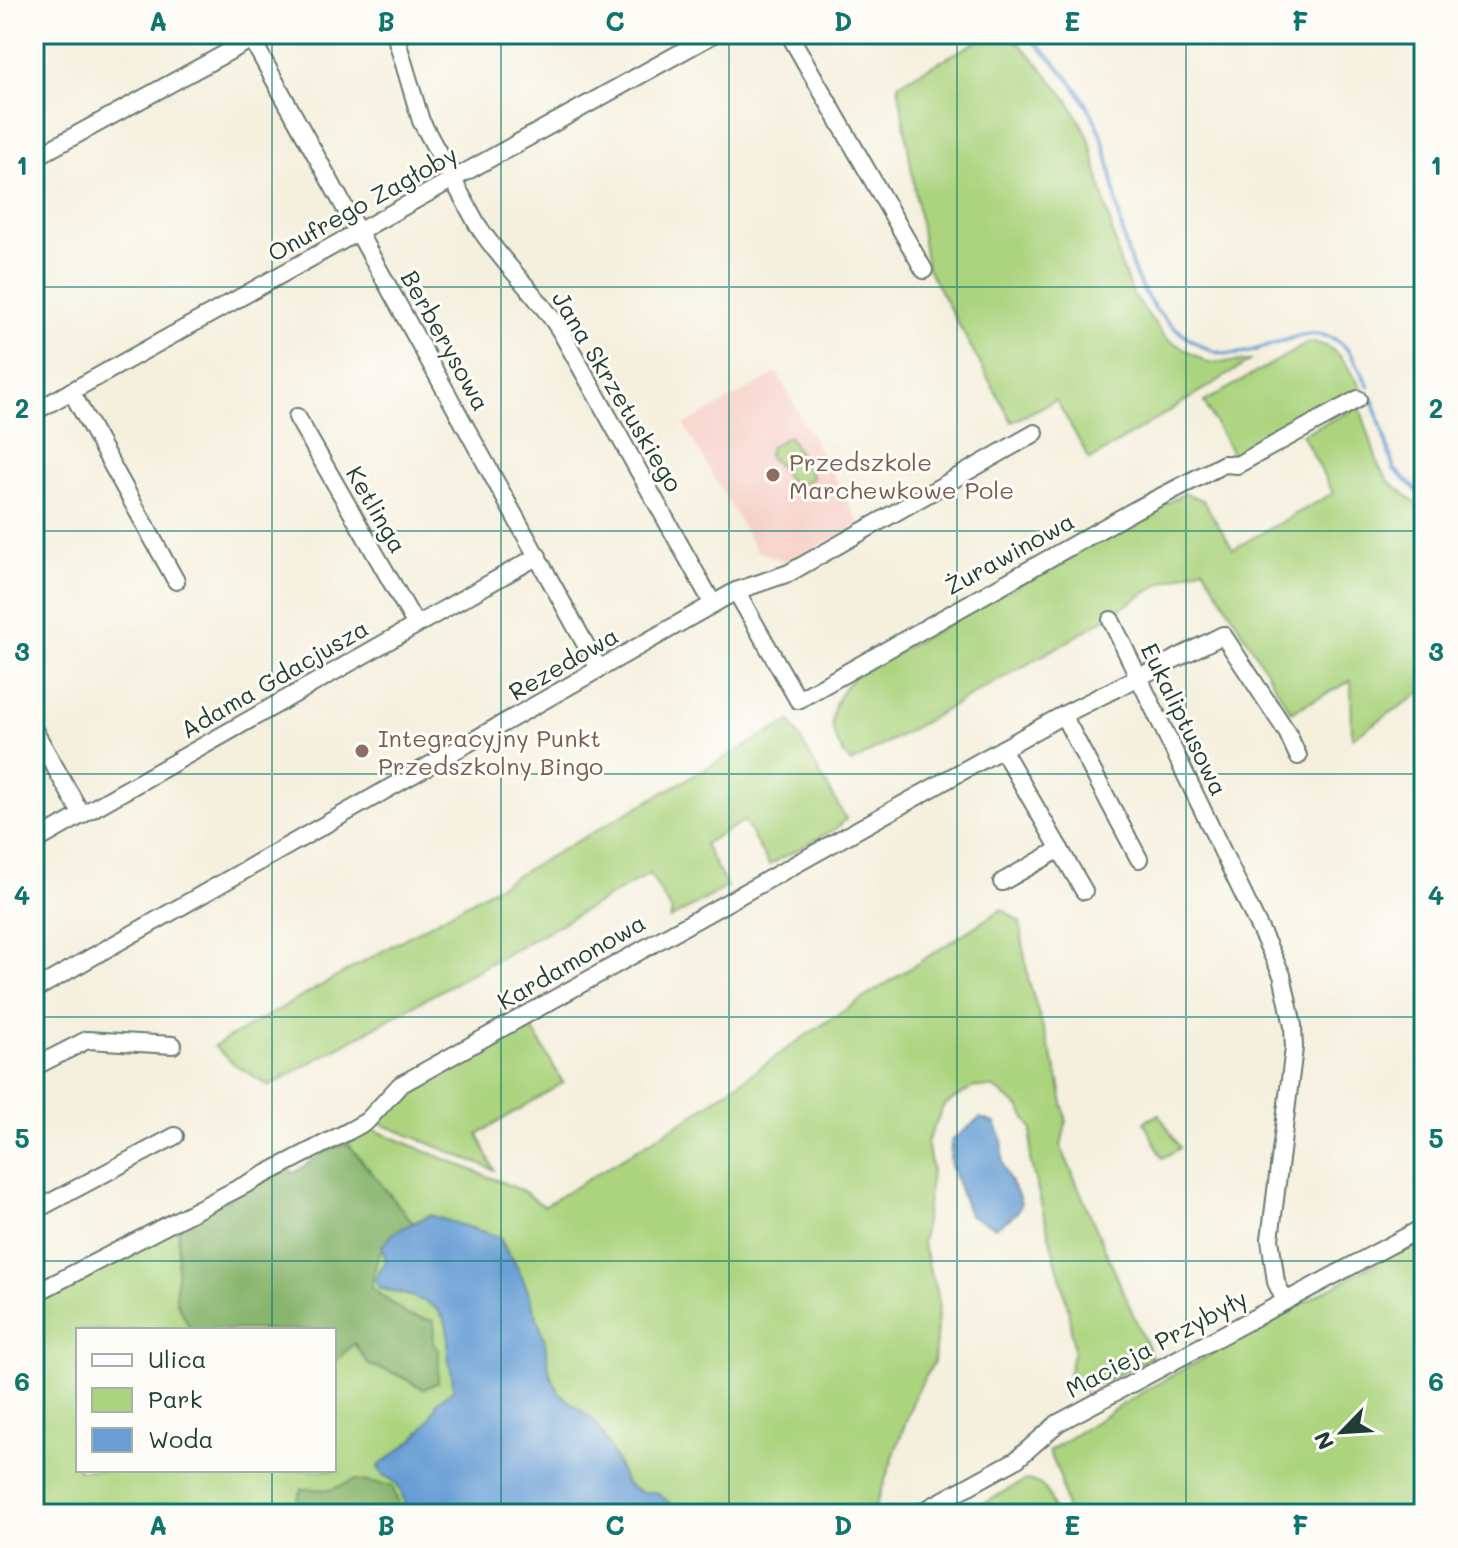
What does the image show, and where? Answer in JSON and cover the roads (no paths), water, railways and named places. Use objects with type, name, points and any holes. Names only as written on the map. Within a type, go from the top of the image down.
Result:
[{"type":"street","name":"Jana Skrzetuskiego","points":[[395,34],[413,101],[487,240],[544,306],[561,332],[713,604]]},
{"type":"street","name":"Onufrego Zagłoby","points":[[34,412],[714,34]]},
{"type":"street","points":[[789,34],[924,270]]},
{"type":"street","points":[[34,158],[250,36]]},
{"type":"street","name":"Berberysowa","points":[[250,36],[599,669]]},
{"type":"street","points":[[71,391],[176,581]]},
{"type":"street","name":"Żurawinowa","points":[[736,591],[798,700],[1135,510],[1224,464],[1237,465],[1358,399]]},
{"type":"street","name":"Ketlinga","points":[[297,417],[416,625]]},
{"type":"street","name":"Rezedowa","points":[[34,990],[736,591],[789,573],[1035,433]]},
{"type":"street","name":"Adama Gdacjusza","points":[[34,842],[538,556]]},
{"type":"street","name":"Eukaliptusowa","points":[[1111,620],[1282,975],[1293,1026],[1291,1084],[1270,1239],[1276,1282],[1285,1301]]},
{"type":"street","name":"Kardamonowa","points":[[34,1294],[358,1126],[367,1121],[400,1085],[1063,715],[1223,635],[1287,732],[1298,756]]},
{"type":"street","points":[[1063,715],[1139,859]]},
{"type":"street","points":[[34,730],[82,815]]},
{"type":"street","points":[[1002,749],[1084,891]]},
{"type":"street","points":[[1002,882],[1060,849]]},
{"type":"street","points":[[34,1067],[87,1040],[173,1045]]},
{"type":"street","points":[[34,1211],[175,1136]]},
{"type":"street","name":"Macieja Przybyły","points":[[918,1514],[1016,1460],[1058,1423],[1424,1227]]},
{"type":"water","points":[[980,1118],[995,1123],[1002,1141],[1004,1167],[1020,1200],[1017,1212],[995,1227],[969,1215],[950,1163],[951,1141]]},
{"type":"water","points":[[430,1215],[500,1237],[504,1250],[513,1259],[526,1286],[544,1338],[550,1374],[559,1393],[592,1419],[604,1436],[626,1484],[641,1492],[657,1492],[682,1514],[408,1514],[398,1486],[378,1467],[415,1438],[429,1421],[438,1401],[453,1390],[448,1330],[443,1318],[429,1304],[379,1288],[375,1280],[386,1261],[382,1246],[396,1231]]},
{"type":"waterway","points":[[1027,34],[1073,84],[1095,120],[1137,278],[1150,301],[1169,323],[1200,345],[1221,353],[1253,351],[1299,336],[1314,334],[1329,337],[1347,349],[1369,387]]},
{"type":"waterway","points":[[1373,399],[1394,469],[1424,497]]},
{"type":"place","name":"Przedszkole Marchewkowe Pole","points":[[773,475]]},
{"type":"place","name":"Integracyjny Punkt Przedszkolny Bingo","points":[[362,751]]}]
